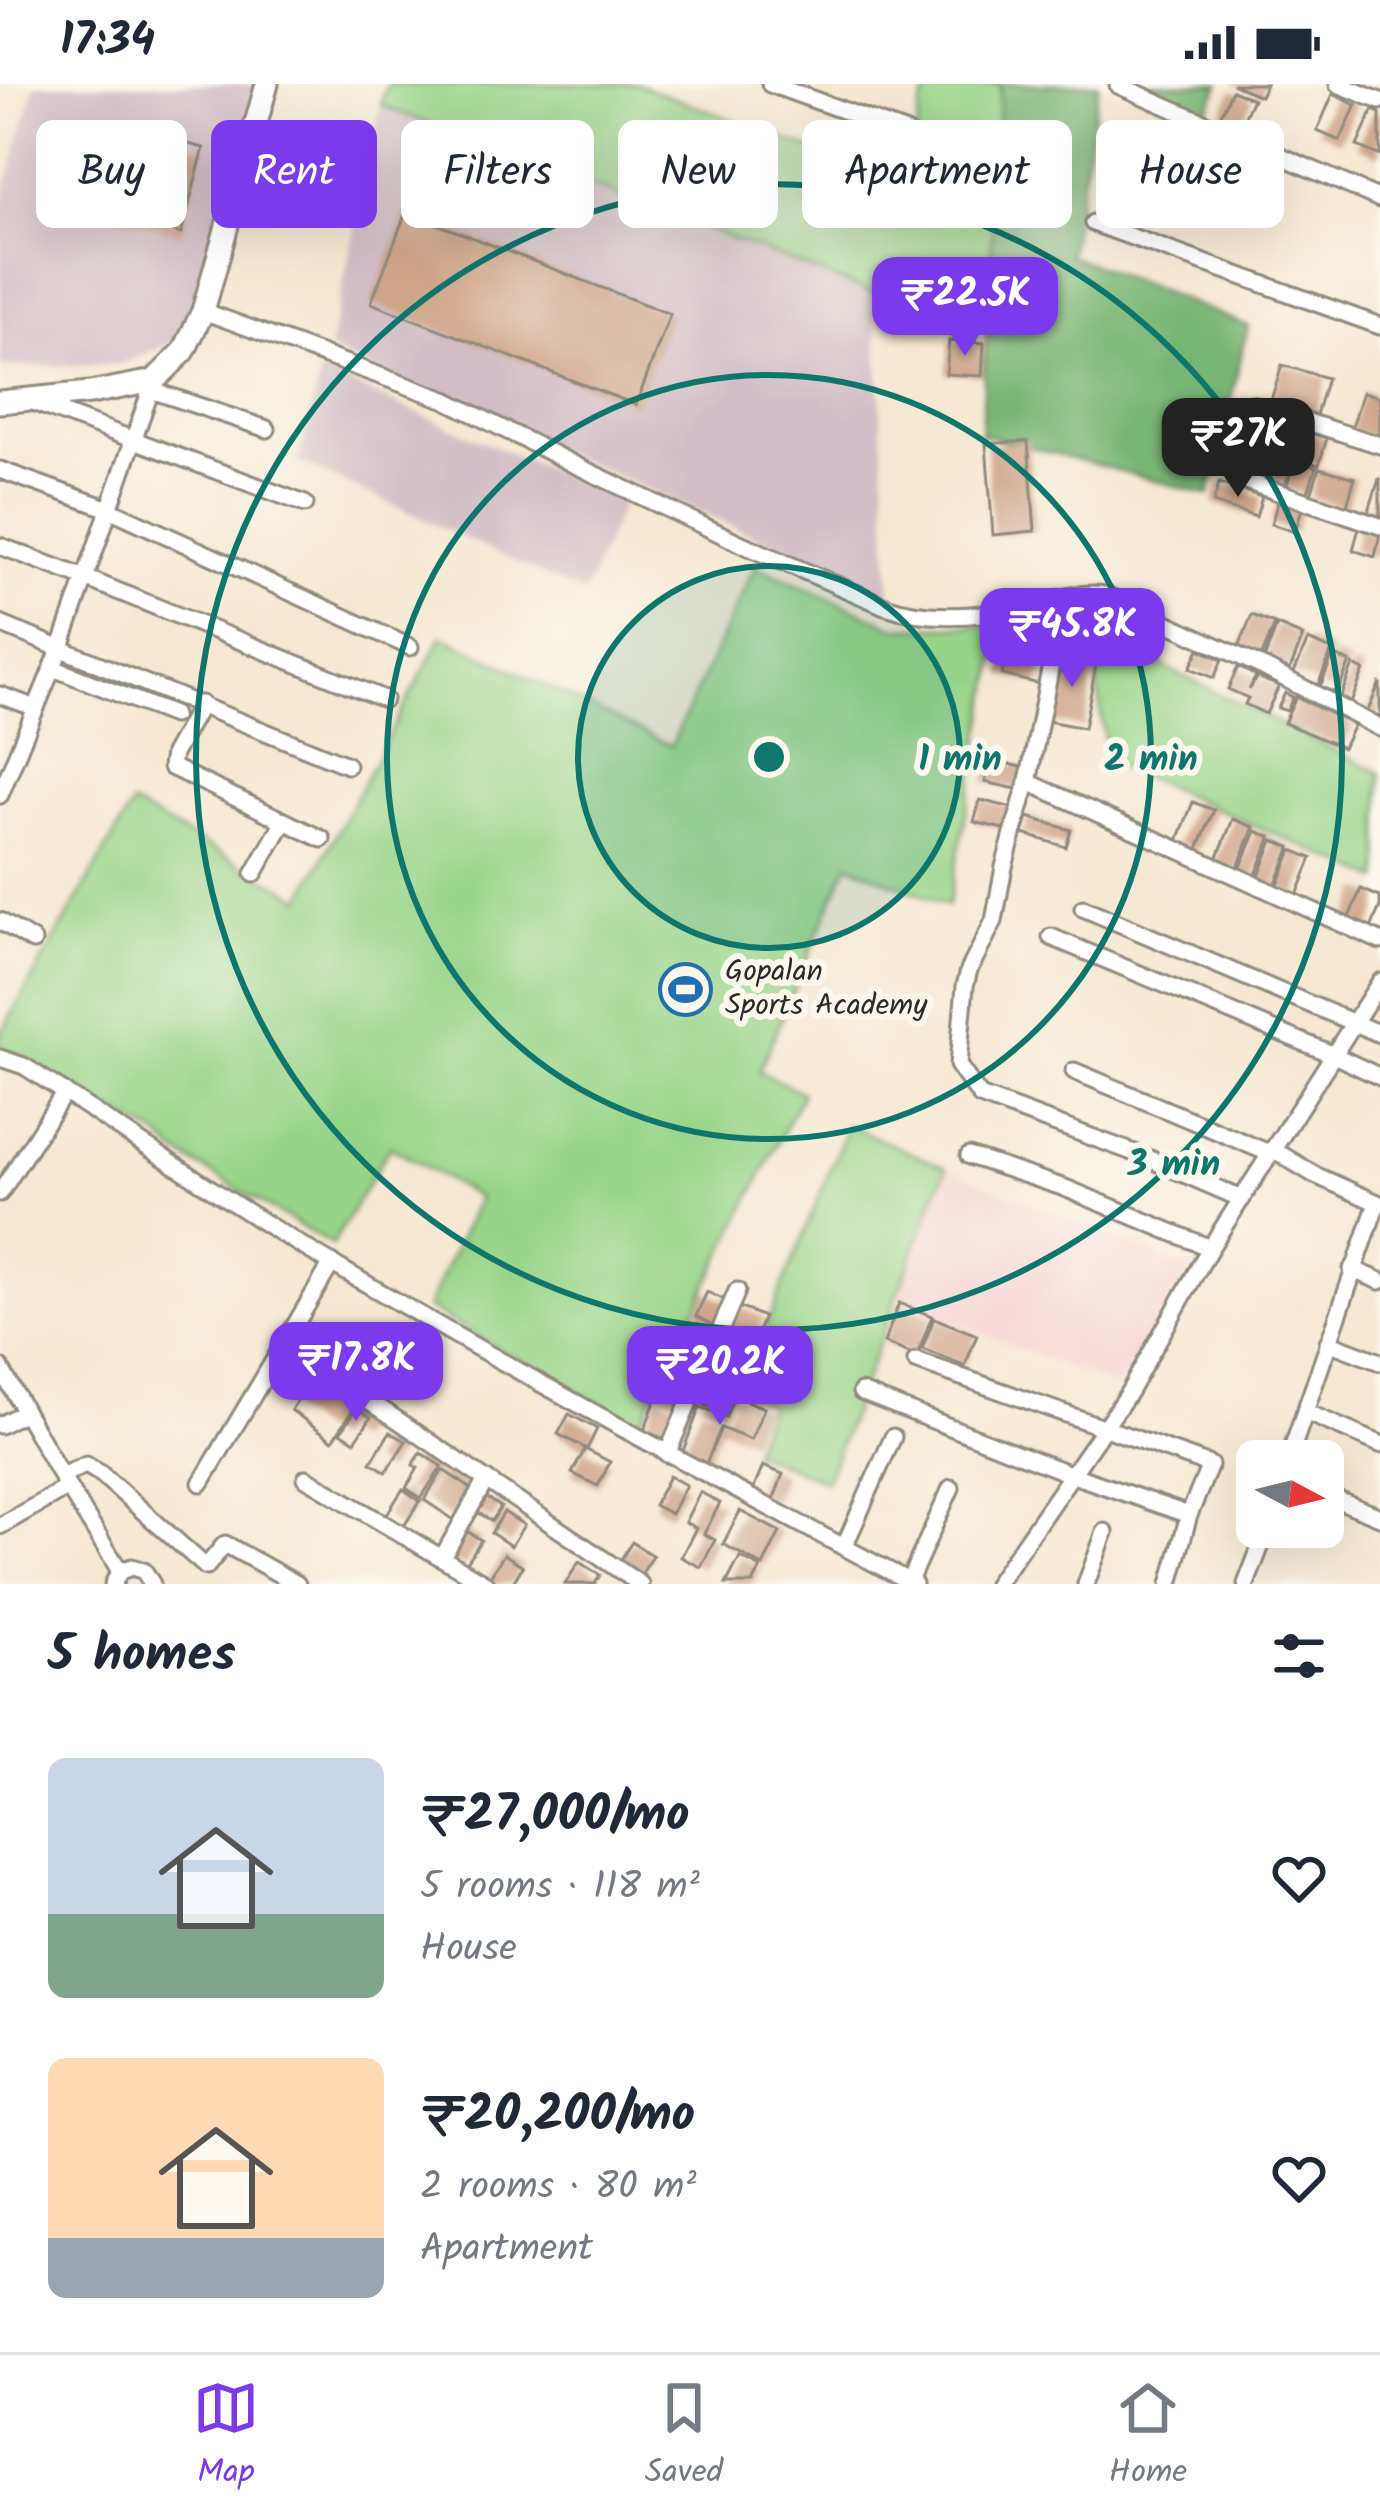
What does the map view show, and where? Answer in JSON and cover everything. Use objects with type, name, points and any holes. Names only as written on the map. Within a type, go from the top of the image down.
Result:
[{"type":"street","points":[[0,794],[5,768],[62,647],[152,386],[184,351],[203,310],[268,84]]},
{"type":"street","points":[[770,84],[870,120]]},
{"type":"street","points":[[1338,84],[1380,101]]},
{"type":"street","points":[[1118,86],[1380,199]]},
{"type":"street","points":[[1094,223],[1380,326]]},
{"type":"street","points":[[203,310],[446,400],[640,496],[885,606],[905,613],[946,616],[985,614],[1077,594],[1106,595],[1265,668],[1380,728]]},
{"type":"street","points":[[0,402],[152,386],[267,429]]},
{"type":"street","points":[[27,400],[305,504]]},
{"type":"street","points":[[1251,404],[1380,446]]},
{"type":"street","points":[[0,470],[109,509],[410,646]]},
{"type":"street","points":[[1236,478],[1380,526]]},
{"type":"street","points":[[0,546],[384,699]]},
{"type":"street","points":[[1045,602],[1055,631],[1054,649],[1028,782],[1380,941]]},
{"type":"street","points":[[0,624],[347,765]]},
{"type":"street","points":[[52,668],[173,715]]},
{"type":"street","points":[[0,694],[36,708]]},
{"type":"street","points":[[201,704],[170,767],[322,838]]},
{"type":"street","points":[[1030,772],[994,920],[965,986],[958,1065],[980,1096],[1143,1156],[1242,1199]]},
{"type":"street","points":[[254,874],[284,821]]},
{"type":"street","points":[[1083,908],[1380,1034]]},
{"type":"street","points":[[0,921],[33,941]]},
{"type":"street","points":[[1051,938],[1380,1077]]},
{"type":"street","points":[[996,1584],[1105,1428],[1210,1248],[1380,982]]},
{"type":"street","points":[[0,1058],[24,1066],[332,1263],[489,1355],[911,1583],[951,1488]]},
{"type":"street","points":[[1074,1071],[1271,1151],[1378,1203],[1295,1440]]},
{"type":"street","points":[[0,1192],[65,1092]]},
{"type":"street","points":[[969,1156],[1065,1188],[1210,1248]]},
{"type":"street","points":[[201,1483],[332,1263]]},
{"type":"street","points":[[1352,1270],[1380,1281]]},
{"type":"street","points":[[667,1454],[737,1291]]},
{"type":"street","points":[[1328,1342],[1380,1362]]},
{"type":"street","points":[[309,1360],[640,1584]]},
{"type":"street","points":[[916,1361],[1210,1466],[1189,1515],[1170,1584]]},
{"type":"street","points":[[0,1367],[117,1578],[139,1568],[152,1584]]},
{"type":"street","points":[[861,1392],[1189,1515]]},
{"type":"street","points":[[0,1425],[25,1412]]},
{"type":"street","points":[[1305,1412],[1380,1444]]},
{"type":"street","points":[[844,1547],[893,1437]]},
{"type":"street","points":[[0,1526],[86,1465],[206,1567],[225,1544],[297,1584]]},
{"type":"street","points":[[306,1478],[486,1584]]},
{"type":"street","points":[[442,1558],[486,1480]]},
{"type":"street","points":[[1344,1502],[1380,1517]]},
{"type":"street","points":[[1086,1584],[1106,1532]]},
{"type":"street","points":[[1246,1584],[1260,1548]]},
{"type":"shaded area","points":[[35,84],[257,84],[247,120],[211,120],[211,228],[216,228],[185,337],[121,364],[0,367],[0,210]]},
{"type":"shaded area","points":[[381,105],[420,120],[401,120],[401,228],[594,228],[594,186],[618,196],[618,228],[702,228],[875,294],[891,596],[329,350],[355,228],[377,228]]},
{"type":"shaded area","points":[[321,371],[623,502],[584,594],[298,461]]},
{"type":"shaded area","points":[[946,1168],[1191,1269],[1117,1387],[897,1299]]},
{"type":"green space","points":[[387,84],[637,84],[733,120],[618,120],[618,196],[594,186],[594,120],[420,120],[381,105]]},
{"type":"green space","points":[[930,84],[1000,84],[998,120],[918,120]]},
{"type":"green space","points":[[1000,84],[1099,84],[1069,255],[1248,326],[1209,495],[981,434],[992,228],[1072,228],[1072,120],[998,120]]},
{"type":"green space","points":[[1135,84],[1220,84],[1205,115]]},
{"type":"green space","points":[[778,137],[802,146],[802,228],[993,228],[988,326],[875,294],[702,228],[778,228]]},
{"type":"green space","points":[[755,566],[898,628],[1003,625],[948,906],[848,864],[759,1071],[802,1093],[638,1426],[427,1308],[478,1198],[390,1146],[332,1245],[174,1151],[160,1137],[0,1047],[0,1035],[132,805],[302,898],[442,636],[671,746]]},
{"type":"green space","points":[[1091,631],[1380,773],[1380,880],[1107,761]]},
{"type":"green space","points":[[848,1125],[946,1168],[826,1481],[752,1452],[769,1404],[740,1392]]},
{"type":"building","points":[[1232,84],[1266,84],[1260,96]]},
{"type":"building","points":[[1232,90],[1253,99],[1243,120],[1220,117]]},
{"type":"building","points":[[1333,94],[1356,105],[1340,141],[1317,131]]},
{"type":"building","points":[[1373,110],[1380,113],[1380,156],[1357,146]]},
{"type":"building","points":[[187,143],[204,148],[187,212]]},
{"type":"building","points":[[401,225],[447,228],[670,314],[636,405],[371,303]]},
{"type":"building","points":[[949,341],[984,343],[982,376],[946,374]]},
{"type":"building","points":[[1282,365],[1327,378],[1315,418],[1270,403]]},
{"type":"building","points":[[1363,392],[1380,397],[1380,440],[1351,430]]},
{"type":"building","points":[[1303,431],[1327,438],[1319,465],[1295,458]]},
{"type":"building","points":[[1028,441],[1035,531],[993,535],[986,444]]},
{"type":"building","points":[[1271,451],[1294,458],[1285,485],[1262,478]]},
{"type":"building","points":[[1295,461],[1316,467],[1307,495],[1286,488]]},
{"type":"building","points":[[1319,468],[1355,478],[1346,508],[1310,497]]},
{"type":"building","points":[[1380,479],[1380,521],[1367,517]]},
{"type":"building","points":[[1219,483],[1262,497],[1256,517],[1213,503]]},
{"type":"building","points":[[1278,501],[1302,508],[1295,532],[1271,524]]},
{"type":"building","points":[[1359,528],[1380,534],[1375,557],[1353,550]]},
{"type":"building","points":[[1121,613],[1157,629],[1148,648],[1112,632]]},
{"type":"building","points":[[1252,615],[1275,624],[1261,658],[1238,649]]},
{"type":"building","points":[[1277,625],[1303,636],[1290,670],[1264,659]]},
{"type":"building","points":[[1308,640],[1332,650],[1318,685],[1293,675]]},
{"type":"building","points":[[1199,649],[1222,660],[1214,678],[1190,668]]},
{"type":"building","points":[[1061,653],[1097,660],[1084,728],[1048,721]]},
{"type":"building","points":[[1007,655],[1044,664],[1039,684],[1002,675]]},
{"type":"building","points":[[1333,655],[1350,662],[1337,693],[1320,687]]},
{"type":"building","points":[[1353,665],[1364,670],[1351,703],[1340,698]]},
{"type":"building","points":[[1238,667],[1256,676],[1249,690],[1257,677],[1279,686],[1266,714],[1228,689]]},
{"type":"building","points":[[1380,682],[1380,718],[1367,713]]},
{"type":"building","points":[[1285,693],[1293,697],[1287,711],[1278,708]]},
{"type":"building","points":[[1296,697],[1354,725],[1343,748],[1284,723]]},
{"type":"building","points":[[990,760],[1026,768],[1021,790],[985,782]]},
{"type":"building","points":[[980,800],[1013,808],[1007,830],[974,822]]},
{"type":"building","points":[[1193,802],[1214,810],[1197,851],[1177,843]]},
{"type":"building","points":[[1028,817],[1071,830],[1066,847],[1023,834]]},
{"type":"building","points":[[1233,819],[1254,827],[1236,872],[1215,864]]},
{"type":"building","points":[[1256,831],[1271,837],[1254,880],[1238,874]]},
{"type":"building","points":[[1273,840],[1291,847],[1274,888],[1257,881]]},
{"type":"building","points":[[1292,850],[1312,858],[1297,895],[1277,887]]},
{"type":"building","points":[[1361,889],[1380,897],[1370,931],[1347,922]]},
{"type":"building","points":[[707,1292],[729,1302],[717,1327],[696,1316]]},
{"type":"building","points":[[899,1303],[932,1316],[917,1356],[884,1343]]},
{"type":"building","points":[[739,1307],[764,1317],[743,1368],[722,1360],[727,1346],[723,1345]]},
{"type":"building","points":[[934,1318],[977,1335],[965,1366],[922,1349]]},
{"type":"building","points":[[682,1340],[706,1349],[684,1402],[658,1392]]},
{"type":"building","points":[[716,1362],[741,1372],[724,1413],[700,1403]]},
{"type":"building","points":[[312,1377],[356,1405],[333,1440],[291,1410]]},
{"type":"building","points":[[657,1396],[681,1405],[667,1440],[644,1431]]},
{"type":"building","points":[[734,1396],[764,1408],[751,1440],[721,1428],[705,1466],[681,1456],[700,1407],[726,1417]]},
{"type":"building","points":[[357,1408],[371,1417],[355,1441],[341,1432]]},
{"type":"building","points":[[569,1414],[597,1429],[587,1449],[558,1434]]},
{"type":"building","points":[[390,1432],[406,1441],[386,1472],[371,1462]]},
{"type":"building","points":[[585,1449],[610,1462],[598,1486],[572,1473]]},
{"type":"building","points":[[421,1453],[442,1466],[421,1498],[406,1488]]},
{"type":"building","points":[[763,1466],[783,1474],[773,1501],[752,1493]]},
{"type":"building","points":[[443,1470],[476,1492],[457,1522],[424,1500]]},
{"type":"building","points":[[669,1476],[686,1485],[671,1514],[654,1505]]},
{"type":"building","points":[[403,1489],[420,1501],[402,1529],[385,1517]]},
{"type":"building","points":[[700,1492],[720,1503],[704,1534],[715,1540],[701,1567],[681,1557],[696,1528],[685,1522]]},
{"type":"building","points":[[483,1495],[501,1507],[492,1521],[474,1510]]},
{"type":"building","points":[[740,1511],[780,1532],[763,1566],[723,1544]]},
{"type":"building","points":[[504,1512],[524,1525],[511,1546],[491,1533]]},
{"type":"building","points":[[462,1528],[481,1540],[464,1567],[445,1556]]},
{"type":"building","points":[[632,1542],[653,1556],[637,1581],[616,1567]]},
{"type":"building","points":[[504,1554],[523,1566],[512,1584],[492,1584],[487,1581]]},
{"type":"building","points":[[740,1557],[761,1568],[753,1584],[726,1584]]},
{"type":"building","points":[[579,1562],[600,1575],[595,1584],[565,1584]]},
{"type":"place","name":"Gopalan Sports Academy","points":[[686,989]]}]
